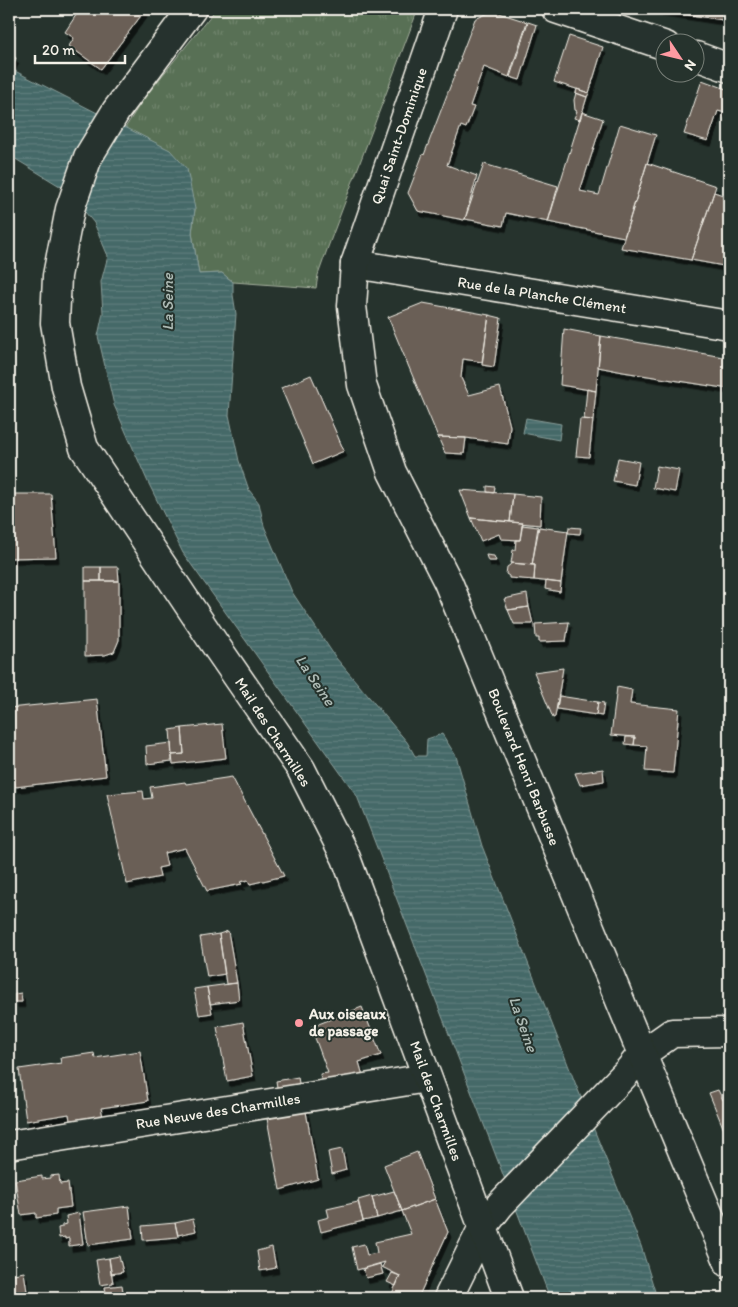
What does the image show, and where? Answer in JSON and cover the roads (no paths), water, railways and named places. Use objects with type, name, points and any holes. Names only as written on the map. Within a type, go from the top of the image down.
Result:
[{"type":"main road","name":"Mail des Charmilles","points":[[192,9],[116,111],[88,157],[70,209],[57,276],[55,323],[66,387],[84,448],[214,643],[301,769],[346,858],[509,1298]]},
{"type":"main road","name":"Quai Saint-Dominique","points":[[355,264],[443,9]]},
{"type":"main road","points":[[556,9],[656,43]]},
{"type":"main road","points":[[706,60],[729,68]]},
{"type":"main road","name":"Rue de la Planche Clément","points":[[355,264],[729,324]]},
{"type":"main road","name":"Boulevard Henri Barbusse","points":[[355,264],[352,306],[362,384],[392,472],[448,582],[636,1062],[729,1263]]},
{"type":"main road","points":[[448,1298],[483,1227],[500,1205],[636,1062],[672,1034],[729,1032]]},
{"type":"main road","name":"Rue Neuve des Charmilles","points":[[9,1145],[427,1078]]},
{"type":"water","name":"La Seine","points":[[9,68],[170,150],[187,169],[195,209],[192,233],[199,274],[222,273],[233,282],[236,314],[229,415],[239,461],[249,490],[259,503],[264,526],[292,592],[336,658],[407,742],[415,756],[426,756],[427,739],[442,734],[456,756],[482,846],[641,1246],[657,1298],[550,1298],[357,796],[183,553],[147,480],[114,405],[98,336],[103,313],[101,282],[108,256],[94,223],[68,191],[9,155]]},
{"type":"water","points":[[526,418],[561,424],[559,440],[523,433]]},
{"type":"place","name":"Aux oiseaux de passage","points":[[299,1023]]}]
